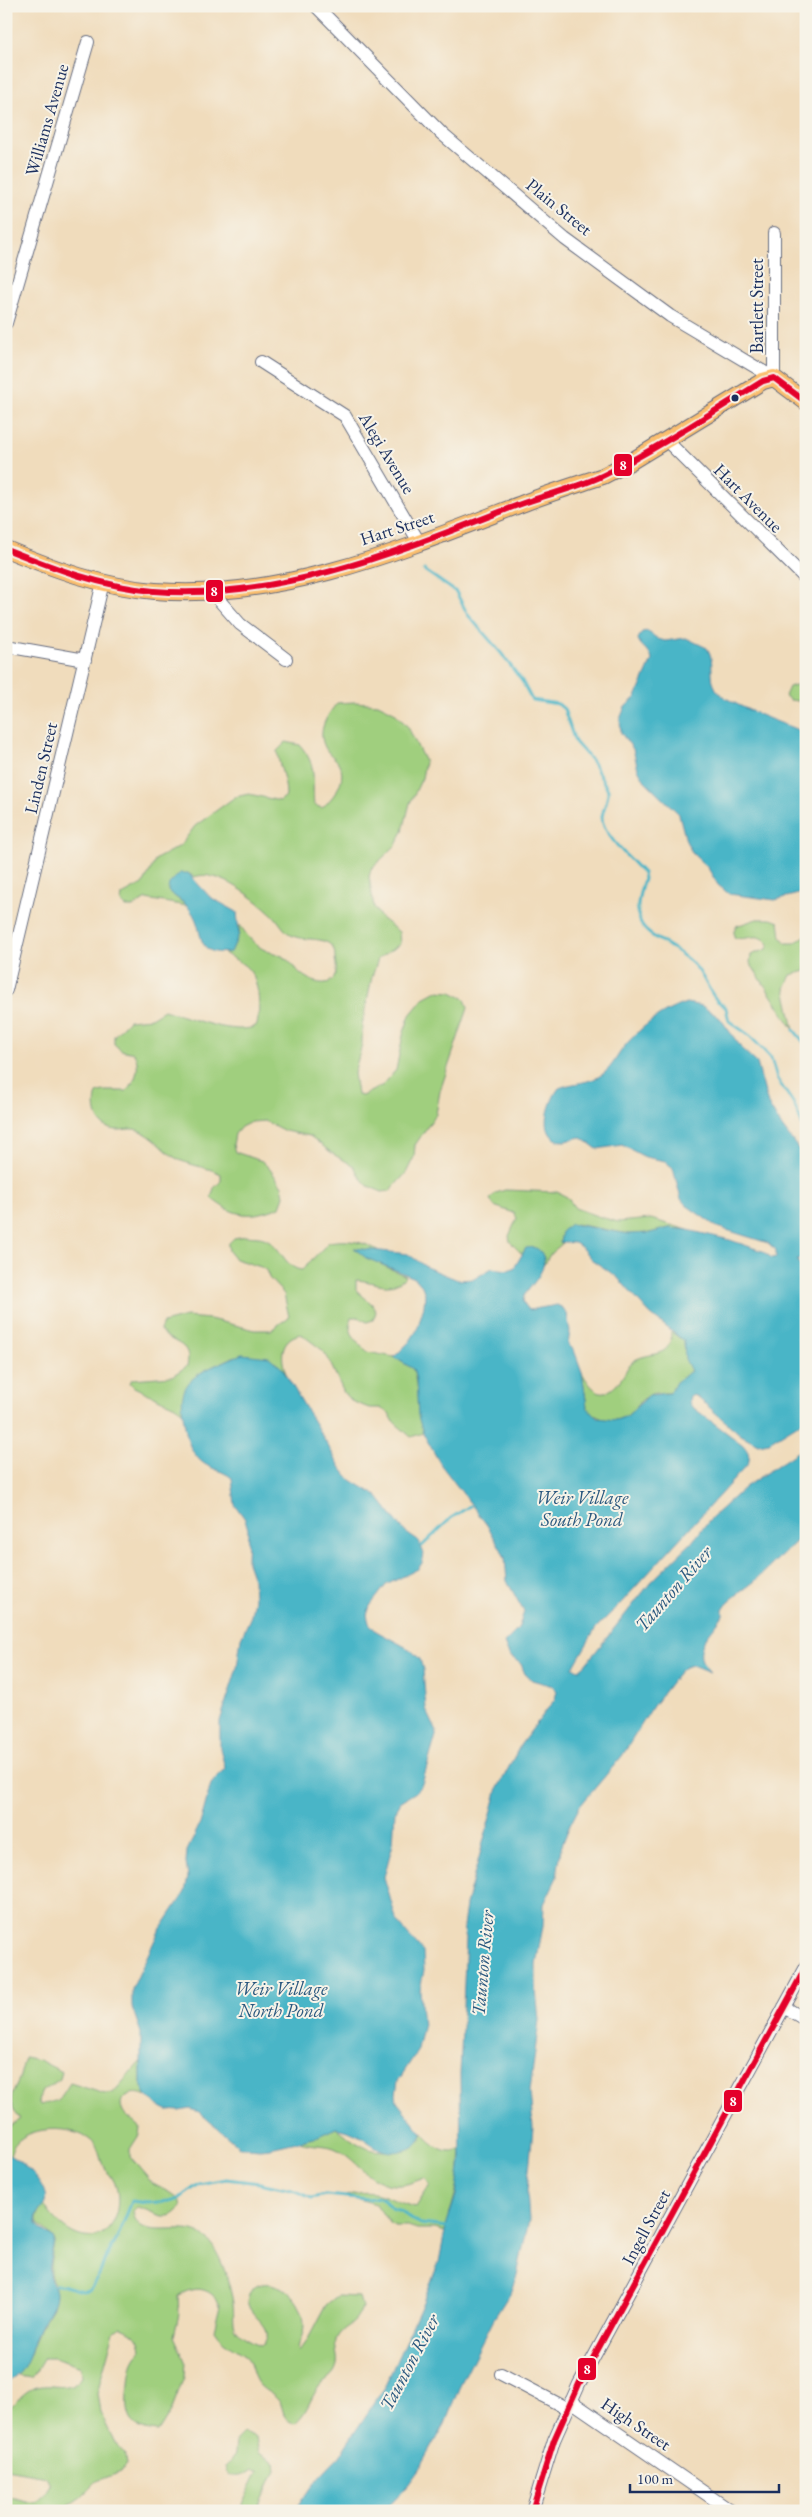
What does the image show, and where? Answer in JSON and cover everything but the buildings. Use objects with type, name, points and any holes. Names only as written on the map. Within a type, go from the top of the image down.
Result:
[{"type":"main road","name":"Plain Street","points":[[774,378],[805,400]]},
{"type":"main road","name":"Hart Street","points":[[6,549],[54,568],[103,582],[154,591],[211,591],[252,588],[312,576],[419,542],[602,476],[630,462],[742,392],[763,381],[774,378]]},
{"type":"street","name":"Plain Street","points":[[316,6],[448,139],[565,239],[677,321],[774,378]]},
{"type":"street","name":"Williams Avenue","points":[[6,323],[88,42]]},
{"type":"street","name":"Bartlett Street","points":[[774,233],[774,378]]},
{"type":"street","name":"Alegi Avenue","points":[[261,362],[345,416],[419,542]]},
{"type":"street","name":"Hart Avenue","points":[[666,440],[806,580]]},
{"type":"street","name":"Linden Street","points":[[6,990],[103,582]]},
{"type":"street","points":[[211,591],[240,624],[286,659]]},
{"type":"street","points":[[6,646],[85,660]]},
{"type":"street","name":"Ingell Street","points":[[532,2511],[547,2461],[569,2405],[806,1967]]},
{"type":"street","points":[[784,2007],[806,2020]]},
{"type":"street","name":"High Street","points":[[501,2374],[569,2405],[731,2511]]},
{"type":"green space","points":[[806,682],[806,702],[790,700],[785,696],[789,687]]},
{"type":"green space","points":[[337,703],[378,704],[394,712],[408,727],[425,762],[422,778],[410,803],[403,831],[396,845],[371,869],[369,877],[374,907],[381,918],[399,932],[400,944],[378,959],[372,977],[362,1025],[362,1045],[354,1073],[357,1095],[362,1096],[383,1085],[396,1070],[403,1035],[410,1015],[424,998],[437,991],[451,992],[465,999],[468,1008],[440,1091],[436,1114],[415,1145],[414,1157],[406,1173],[390,1191],[382,1192],[368,1186],[359,1176],[354,1166],[333,1154],[310,1136],[285,1131],[265,1121],[251,1122],[241,1127],[235,1134],[233,1145],[235,1152],[262,1161],[282,1186],[284,1196],[280,1207],[270,1211],[252,1214],[236,1213],[211,1198],[214,1188],[221,1181],[221,1174],[179,1160],[140,1131],[111,1129],[101,1123],[95,1106],[97,1093],[103,1091],[126,1091],[135,1078],[137,1068],[134,1053],[121,1050],[114,1044],[114,1036],[129,1020],[151,1018],[164,1010],[225,1028],[249,1028],[257,1025],[259,1012],[258,997],[253,976],[245,966],[224,953],[231,952],[239,934],[240,925],[248,937],[255,943],[267,951],[282,956],[301,974],[315,982],[327,983],[335,976],[333,948],[325,941],[291,935],[257,901],[236,887],[214,877],[204,875],[194,877],[188,873],[177,877],[170,883],[168,891],[187,906],[146,899],[133,907],[126,907],[121,902],[122,895],[144,883],[156,859],[180,846],[195,826],[235,797],[249,794],[280,801],[286,796],[277,751],[286,742],[300,745],[310,760],[313,774],[314,805],[322,808],[335,794],[342,776],[338,762],[324,745],[322,739],[323,726]]},
{"type":"green space","points":[[757,919],[771,919],[779,922],[781,937],[786,943],[795,943],[806,935],[806,971],[791,975],[785,988],[794,1030],[750,963],[751,955],[767,949],[769,944],[760,937],[743,939],[734,937],[736,926]]},
{"type":"green space","points":[[505,1190],[557,1192],[567,1197],[575,1208],[597,1216],[618,1222],[651,1219],[688,1230],[669,1228],[650,1233],[629,1234],[576,1224],[560,1242],[563,1243],[551,1253],[543,1266],[544,1257],[526,1248],[522,1254],[510,1242],[509,1236],[517,1218],[514,1213],[494,1206],[490,1199],[496,1193]]},
{"type":"green space","points":[[246,1236],[259,1237],[271,1242],[291,1266],[302,1270],[329,1242],[348,1241],[361,1243],[379,1251],[355,1249],[406,1276],[394,1284],[388,1285],[356,1280],[356,1290],[372,1304],[376,1312],[373,1320],[367,1322],[358,1317],[351,1317],[350,1327],[356,1340],[367,1352],[394,1357],[413,1369],[423,1433],[411,1437],[394,1422],[389,1413],[380,1408],[369,1408],[351,1401],[344,1393],[328,1358],[321,1349],[301,1334],[289,1340],[283,1350],[283,1363],[287,1376],[282,1368],[235,1356],[198,1374],[192,1380],[187,1388],[182,1411],[134,1387],[130,1383],[132,1379],[172,1376],[187,1366],[187,1352],[180,1344],[164,1335],[160,1330],[163,1323],[186,1317],[210,1319],[255,1330],[271,1330],[289,1317],[284,1294],[269,1278],[267,1271],[261,1267],[235,1259],[229,1251],[228,1244],[234,1238]]},
{"type":"green space","points":[[671,1332],[684,1341],[685,1358],[691,1368],[689,1375],[677,1382],[670,1393],[653,1393],[642,1400],[627,1416],[616,1420],[605,1420],[590,1413],[587,1407],[582,1372],[590,1385],[599,1392],[610,1390],[621,1379],[632,1362],[641,1357],[664,1350],[670,1341]]},
{"type":"green space","points":[[25,2057],[39,2060],[62,2072],[60,2079],[42,2091],[38,2100],[40,2105],[59,2100],[70,2083],[105,2094],[113,2093],[141,2061],[141,2085],[147,2096],[136,2093],[130,2094],[121,2103],[127,2117],[140,2127],[139,2135],[130,2149],[130,2157],[153,2184],[180,2198],[182,2206],[177,2212],[167,2216],[161,2216],[137,2207],[133,2211],[137,2222],[153,2230],[188,2230],[199,2233],[208,2240],[225,2272],[233,2303],[234,2324],[241,2334],[260,2345],[264,2344],[266,2340],[266,2329],[248,2305],[250,2294],[255,2287],[262,2284],[281,2287],[298,2303],[304,2325],[299,2351],[308,2339],[326,2305],[337,2296],[359,2297],[362,2307],[357,2319],[341,2332],[336,2339],[337,2365],[334,2373],[320,2385],[305,2411],[295,2423],[287,2420],[278,2400],[257,2382],[247,2358],[224,2341],[214,2330],[220,2305],[212,2294],[207,2291],[190,2290],[178,2296],[179,2314],[174,2336],[185,2361],[184,2377],[171,2411],[158,2432],[139,2427],[130,2417],[128,2402],[130,2374],[133,2363],[141,2351],[138,2339],[130,2331],[122,2327],[114,2331],[97,2393],[100,2412],[115,2443],[125,2454],[127,2463],[121,2472],[97,2481],[81,2497],[60,2511],[6,2511],[6,2496],[35,2503],[45,2494],[50,2484],[46,2476],[6,2469],[6,2410],[34,2388],[71,2385],[82,2376],[81,2367],[54,2358],[44,2358],[32,2378],[18,2376],[31,2352],[39,2329],[53,2307],[55,2285],[50,2269],[54,2239],[37,2222],[37,2218],[44,2204],[66,2229],[85,2237],[95,2237],[104,2232],[112,2223],[118,2199],[114,2181],[105,2168],[96,2146],[88,2138],[76,2133],[63,2130],[35,2132],[15,2144],[10,2155],[6,2154],[6,2129],[20,2119],[12,2107],[11,2098]]},
{"type":"green space","points":[[336,2128],[358,2144],[376,2150],[395,2149],[421,2140],[422,2133],[435,2145],[445,2150],[450,2151],[461,2148],[459,2180],[445,2232],[435,2229],[395,2226],[389,2223],[376,2204],[347,2196],[367,2192],[375,2193],[416,2207],[430,2185],[425,2178],[403,2185],[386,2184],[370,2176],[342,2152],[334,2148],[300,2142]]},
{"type":"green space","points":[[243,2433],[256,2438],[259,2453],[275,2462],[276,2469],[257,2511],[243,2511],[242,2505],[258,2471],[252,2470],[243,2475],[234,2476],[227,2473],[225,2467],[235,2454],[236,2440]]},
{"type":"water","points":[[647,631],[658,639],[665,641],[686,638],[707,648],[711,658],[712,679],[716,689],[722,695],[743,707],[806,733],[806,892],[775,900],[729,894],[718,885],[708,868],[693,854],[686,841],[679,814],[645,781],[638,769],[633,749],[621,733],[620,719],[625,707],[636,697],[652,660],[638,639],[642,632]]},
{"type":"water","points":[[180,873],[188,873],[210,897],[237,912],[239,934],[231,952],[210,951],[202,941],[195,919],[189,908],[168,891],[169,884]]},
{"type":"water","name":"Weir Village South Pond","points":[[686,1003],[702,1006],[720,1018],[743,1050],[757,1063],[768,1104],[782,1127],[806,1159],[806,1260],[797,1259],[799,1264],[806,1266],[806,1419],[769,1442],[758,1444],[741,1435],[696,1396],[690,1395],[689,1402],[691,1406],[743,1445],[748,1454],[748,1464],[596,1628],[573,1668],[579,1670],[585,1665],[651,1582],[692,1542],[710,1519],[745,1487],[806,1446],[806,1532],[755,1581],[729,1601],[723,1610],[723,1615],[703,1643],[701,1650],[701,1657],[710,1672],[692,1665],[685,1667],[679,1672],[653,1706],[622,1756],[580,1806],[569,1827],[561,1848],[557,1877],[544,1904],[543,1926],[536,1964],[539,2020],[530,2091],[533,2128],[527,2191],[529,2220],[517,2275],[510,2293],[493,2320],[459,2388],[445,2424],[421,2467],[408,2485],[383,2511],[295,2511],[313,2484],[337,2459],[384,2388],[439,2262],[446,2226],[456,2195],[461,2161],[460,2075],[466,1938],[463,1927],[466,1905],[498,1788],[521,1744],[555,1699],[557,1691],[553,1686],[532,1680],[525,1674],[521,1664],[509,1655],[504,1643],[518,1629],[524,1612],[507,1581],[505,1558],[487,1525],[441,1465],[423,1433],[418,1416],[416,1380],[413,1369],[394,1357],[410,1341],[417,1330],[424,1306],[425,1294],[422,1286],[415,1278],[366,1258],[354,1248],[408,1254],[426,1267],[458,1280],[474,1279],[492,1268],[508,1270],[514,1268],[526,1248],[536,1248],[541,1252],[544,1264],[539,1276],[524,1296],[523,1302],[529,1310],[557,1305],[563,1308],[567,1314],[570,1331],[568,1344],[574,1350],[582,1372],[587,1407],[597,1418],[616,1420],[627,1416],[649,1395],[670,1393],[676,1382],[691,1371],[685,1359],[684,1341],[650,1314],[617,1277],[591,1259],[581,1247],[575,1243],[560,1242],[562,1231],[571,1224],[629,1234],[650,1233],[669,1228],[688,1230],[730,1240],[762,1251],[772,1258],[776,1257],[776,1250],[768,1243],[717,1227],[686,1205],[681,1199],[673,1168],[665,1161],[645,1157],[622,1145],[597,1149],[581,1137],[561,1141],[552,1136],[548,1130],[547,1123],[549,1107],[559,1088],[592,1080],[603,1074],[612,1065],[624,1047],[644,1026],[668,1010]]},
{"type":"water","name":"Weir Village North Pond","points":[[242,1354],[269,1357],[282,1368],[341,1468],[351,1480],[377,1496],[405,1532],[418,1541],[423,1551],[422,1563],[418,1569],[386,1585],[370,1606],[367,1615],[369,1623],[376,1631],[411,1650],[420,1659],[423,1670],[426,1709],[437,1732],[422,1784],[416,1792],[400,1802],[395,1811],[393,1843],[384,1877],[397,1922],[423,1952],[424,1970],[420,1990],[423,2027],[418,2050],[398,2081],[396,2094],[397,2102],[422,2133],[413,2147],[402,2151],[391,2152],[382,2150],[355,2134],[336,2128],[314,2138],[270,2148],[239,2147],[199,2112],[190,2109],[179,2111],[167,2110],[157,2105],[147,2096],[141,2085],[141,2033],[132,2007],[132,1989],[158,1933],[185,1892],[188,1877],[187,1851],[200,1824],[211,1784],[225,1768],[220,1748],[220,1721],[237,1668],[241,1638],[251,1616],[254,1599],[253,1579],[247,1562],[248,1529],[245,1519],[235,1505],[232,1478],[209,1467],[192,1450],[183,1414],[183,1396],[185,1388],[195,1376]]},
{"type":"water","points":[[6,2154],[26,2167],[43,2188],[45,2203],[37,2215],[36,2221],[54,2239],[49,2276],[56,2294],[52,2308],[39,2328],[24,2367],[13,2379],[6,2382]]},
{"type":"waterway","points":[[424,570],[456,592],[468,615],[501,653],[522,681],[532,700],[558,704],[564,709],[575,742],[592,761],[608,790],[608,797],[602,817],[606,831],[643,873],[644,879],[638,913],[641,924],[647,932],[679,953],[696,967],[716,999],[726,1008],[729,1021],[750,1036],[771,1058],[777,1079],[794,1104],[806,1134]]},
{"type":"waterway","points":[[794,1030],[806,1045]]},
{"type":"waterway","points":[[422,1546],[451,1518],[470,1506]]},
{"type":"waterway","points":[[55,2285],[83,2291],[89,2290],[99,2276],[104,2261],[117,2239],[132,2201],[147,2203],[170,2201],[180,2198],[199,2184],[226,2179],[260,2183],[295,2191],[311,2198],[326,2195],[367,2199],[380,2197],[391,2208],[401,2211],[421,2224],[448,2227]]},
{"type":"transit line","name":"8","points":[[6,549],[60,570],[97,581],[135,589],[201,592],[248,588],[294,580],[340,569],[385,555],[540,497],[596,479],[666,441],[763,381],[774,378],[806,402]]},
{"type":"transit line","name":"8","points":[[532,2511],[554,2440],[579,2384],[806,1967]]},
{"type":"water label","name":"Taunton River","points":[[673,1588]]},
{"type":"water label","name":"Taunton River","points":[[482,1963]]},
{"type":"water label","name":"Taunton River","points":[[409,2362]]}]
